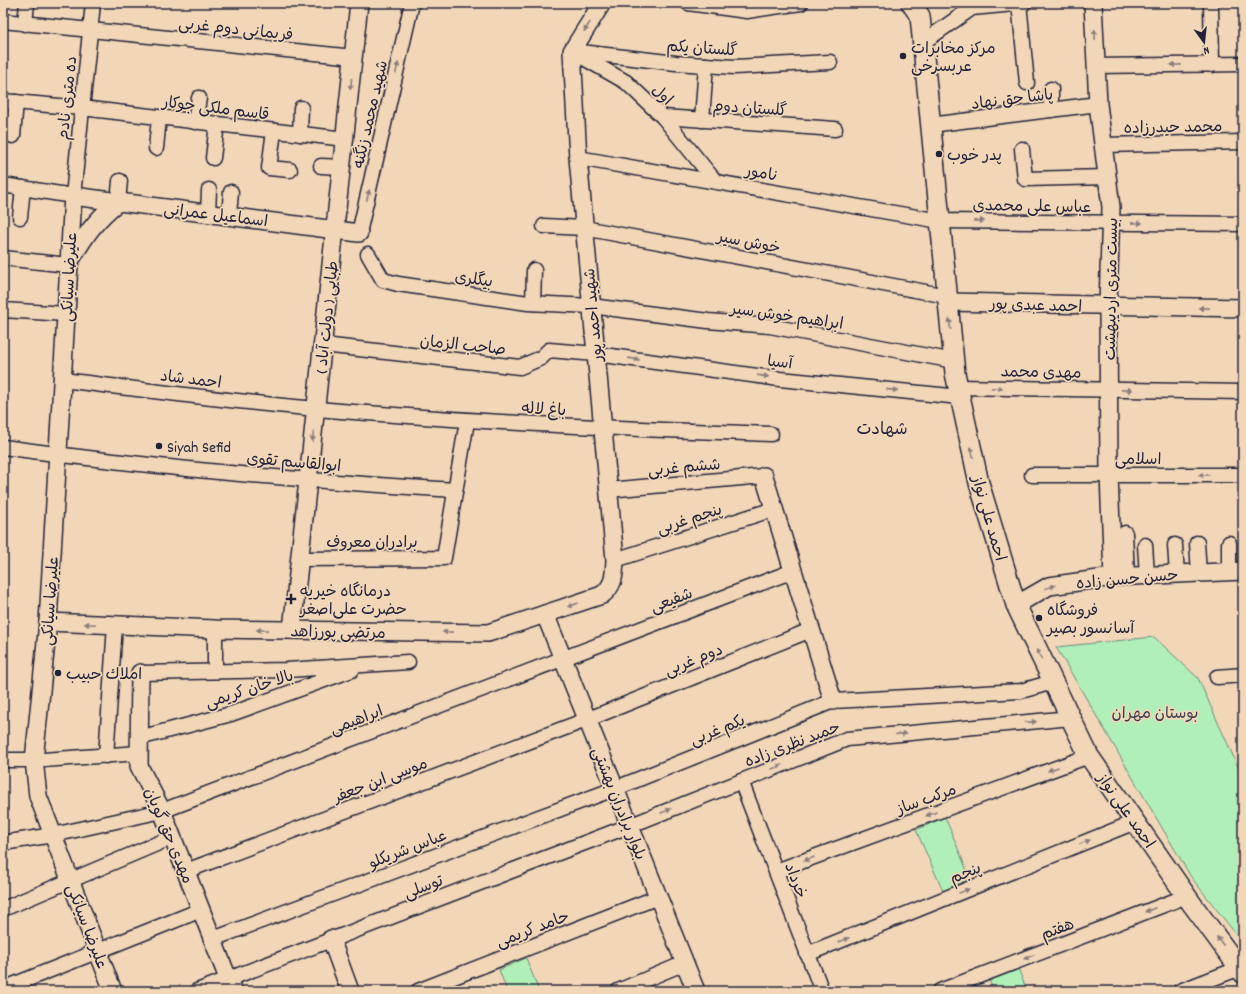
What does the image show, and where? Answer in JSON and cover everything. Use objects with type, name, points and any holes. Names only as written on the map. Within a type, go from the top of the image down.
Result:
[{"type":"main road","name":"احمد علی نواز","points":[[911,3],[920,16],[954,361],[959,392],[979,483],[1016,605],[1089,756],[1241,970]]},
{"type":"street","points":[[25,24],[27,3]]},
{"type":"street","name":"ده متری نادم","points":[[73,196],[93,3]]},
{"type":"street","name":"طبایی ( دولت آباد )","points":[[292,630],[359,3]]},
{"type":"street","name":"شهید محمد زنگنه","points":[[359,232],[412,3]]},
{"type":"street","points":[[572,51],[602,3]]},
{"type":"street","points":[[688,3],[747,11],[801,3]]},
{"type":"street","points":[[1019,3],[1027,83]]},
{"type":"street","points":[[922,43],[972,5],[1024,3]]},
{"type":"street","name":"بیست متری اردیبهشت","points":[[1093,3],[1098,104],[1112,207],[1108,306],[1109,476],[1120,577]]},
{"type":"street","points":[[1211,3],[1212,65]]},
{"type":"street","name":"فریمانی دوم غربی","points":[[3,21],[354,57]]},
{"type":"street","name":"گلستان یکم","points":[[572,51],[734,67],[830,62]]},
{"type":"street","name":"اول","points":[[572,51],[626,82],[663,117],[715,181]]},
{"type":"street","name":"شهید احمد پور","points":[[572,51],[578,158],[615,560],[614,580]]},
{"type":"street","points":[[1096,66],[1243,64]]},
{"type":"street","points":[[702,120],[706,65]]},
{"type":"street","points":[[1051,90],[1051,110]]},
{"type":"street","points":[[196,122],[199,98]]},
{"type":"street","points":[[10,101],[13,136]]},
{"type":"street","name":"قاسم ملکی جوکار","points":[[10,101],[345,139]]},
{"type":"street","name":"پاشا حق نهاد","points":[[930,125],[1098,104]]},
{"type":"street","points":[[300,134],[301,108]]},
{"type":"street","name":"گلستان دوم","points":[[663,117],[835,129]]},
{"type":"street","points":[[156,148],[159,118]]},
{"type":"street","points":[[213,158],[217,124]]},
{"type":"street","points":[[274,131],[269,168],[290,170]]},
{"type":"street","name":"محمد حیدرزاده","points":[[1103,145],[1243,142]]},
{"type":"street","points":[[1022,149],[1025,179],[1107,177]]},
{"type":"street","name":"نامور","points":[[578,158],[940,221]]},
{"type":"street","points":[[322,166],[342,168]]},
{"type":"street","points":[[3,258],[68,265],[87,232],[102,215],[118,202],[120,181]]},
{"type":"street","points":[[3,185],[73,196]]},
{"type":"street","points":[[20,217],[23,188]]},
{"type":"street","points":[[208,213],[209,190]]},
{"type":"street","points":[[229,215],[231,192]]},
{"type":"street","name":"اسماعیل عمرانی","points":[[73,196],[359,232]]},
{"type":"street","name":"علیرضا سیانکی","points":[[73,196],[38,796],[113,991]]},
{"type":"street","name":"عباس علی محمدی","points":[[940,221],[1243,224]]},
{"type":"street","name":"خوش سیر","points":[[544,226],[584,228],[948,299]]},
{"type":"street","name":"بیگلری","points":[[368,254],[383,280],[391,282],[533,303],[591,306]]},
{"type":"street","points":[[533,303],[534,270]]},
{"type":"street","name":"احمد عبدی پور","points":[[948,299],[1108,306],[1243,308]]},
{"type":"street","name":"ابراهیم خوش سیر","points":[[591,306],[703,321],[770,326],[954,361]]},
{"type":"street","points":[[3,310],[66,314]]},
{"type":"street","name":"صاحب الزمان","points":[[323,345],[520,367],[541,358],[550,350],[596,354]]},
{"type":"street","name":"آسیا","points":[[596,354],[780,379],[959,392]]},
{"type":"street","name":"احمد شاد","points":[[62,380],[316,409]]},
{"type":"street","name":"مهدی محمد","points":[[959,392],[1108,390],[1243,392]]},
{"type":"street","name":"باغ لاله","points":[[316,409],[467,421],[603,429],[771,434]]},
{"type":"street","points":[[455,490],[467,421]]},
{"type":"street","name":"ابوالقاسم تقوی","points":[[3,447],[58,455],[308,481],[455,490]]},
{"type":"street","name":"اسلامی","points":[[1032,475],[1243,475]]},
{"type":"street","points":[[764,476],[833,701]]},
{"type":"street","name":"ششم غربی","points":[[608,490],[764,476]]},
{"type":"street","name":"برادران معروف","points":[[300,559],[444,558],[455,490]]},
{"type":"street","name":"پنجم غربی","points":[[615,560],[774,509]]},
{"type":"street","points":[[1120,577],[1125,533]]},
{"type":"street","points":[[1228,543],[1236,571]]},
{"type":"street","points":[[1198,544],[1199,573]]},
{"type":"street","points":[[1145,545],[1147,575]]},
{"type":"street","points":[[1176,545],[1177,574]]},
{"type":"street","name":"شفیعی","points":[[562,659],[793,571]]},
{"type":"street","name":"حسن حسن زاده","points":[[1016,605],[1049,586],[1120,577],[1236,571]]},
{"type":"street","name":"مرتضی پورزاهد","points":[[48,622],[215,629],[488,633],[602,595],[609,590],[614,580]]},
{"type":"street","name":"بلوار برادران بهشتی","points":[[545,614],[586,720],[696,991]]},
{"type":"street","points":[[106,756],[115,625]]},
{"type":"street","points":[[215,629],[215,671]]},
{"type":"street","name":"دوم غربی","points":[[586,720],[811,630]]},
{"type":"street","name":"ابراهیمی","points":[[3,843],[52,835],[162,811],[562,659]]},
{"type":"street","name":"بالا خان کریمی","points":[[140,673],[286,670],[408,662]]},
{"type":"street","name":"بالا خان کریمی","points":[[3,760],[39,760],[106,756],[231,714],[367,665]]},
{"type":"street","name":"مهدی حق گویان","points":[[140,673],[139,766],[162,811],[173,837],[230,985]]},
{"type":"street","points":[[1217,677],[1243,675]]},
{"type":"street","name":"یکم غربی","points":[[614,789],[833,701],[1021,691],[1053,682]]},
{"type":"street","name":"حمید نظری زاده","points":[[629,826],[847,739],[1070,718]]},
{"type":"street","name":"موسی ابن جعفر","points":[[186,871],[586,720]]},
{"type":"street","name":"مرکب ساز","points":[[776,871],[1089,756]]},
{"type":"street","name":"خرداد","points":[[741,781],[822,991]]},
{"type":"street","name":"عباس شریکلو","points":[[212,939],[614,789]]},
{"type":"street","name":"پنجم","points":[[808,954],[1135,822]]},
{"type":"street","name":"توسلی","points":[[197,991],[230,985],[331,939],[629,826]]},
{"type":"street","points":[[3,909],[173,837]]},
{"type":"street","name":"هفتم","points":[[940,991],[1187,896]]},
{"type":"street","name":"حامد کریمی","points":[[418,991],[658,897]]},
{"type":"street","points":[[3,989],[201,910]]},
{"type":"street","points":[[331,939],[350,991]]},
{"type":"street","points":[[618,991],[685,963]]},
{"type":"street","points":[[1180,991],[1241,970]]},
{"type":"green space","name":"بوستان مهران","points":[[1154,637],[1198,678],[1243,778],[1243,943],[1191,877],[1056,647]]},
{"type":"green space","points":[[945,817],[970,878],[943,891],[916,830]]},
{"type":"green space","points":[[526,958],[539,991],[507,991],[499,970]]},
{"type":"green space","points":[[1018,968],[1027,991],[994,991],[989,980]]},
{"type":"place","name":"مرکز مخابرات عربسرخی","points":[[903,56]]},
{"type":"place","name":"پدر خوب","points":[[939,154]]},
{"type":"place","name":"Siyah Sefid","points":[[159,446]]},
{"type":"place","name":"درمانگاه خیریه حضرت علی‌اصغر","points":[[291,599]]},
{"type":"place","name":"فروشگاه آسانسور بصیر","points":[[1039,618]]},
{"type":"place","name":"املاك حبيب","points":[[58,673]]},
{"type":"district","name":"شهادت","points":[[882,428]]}]
